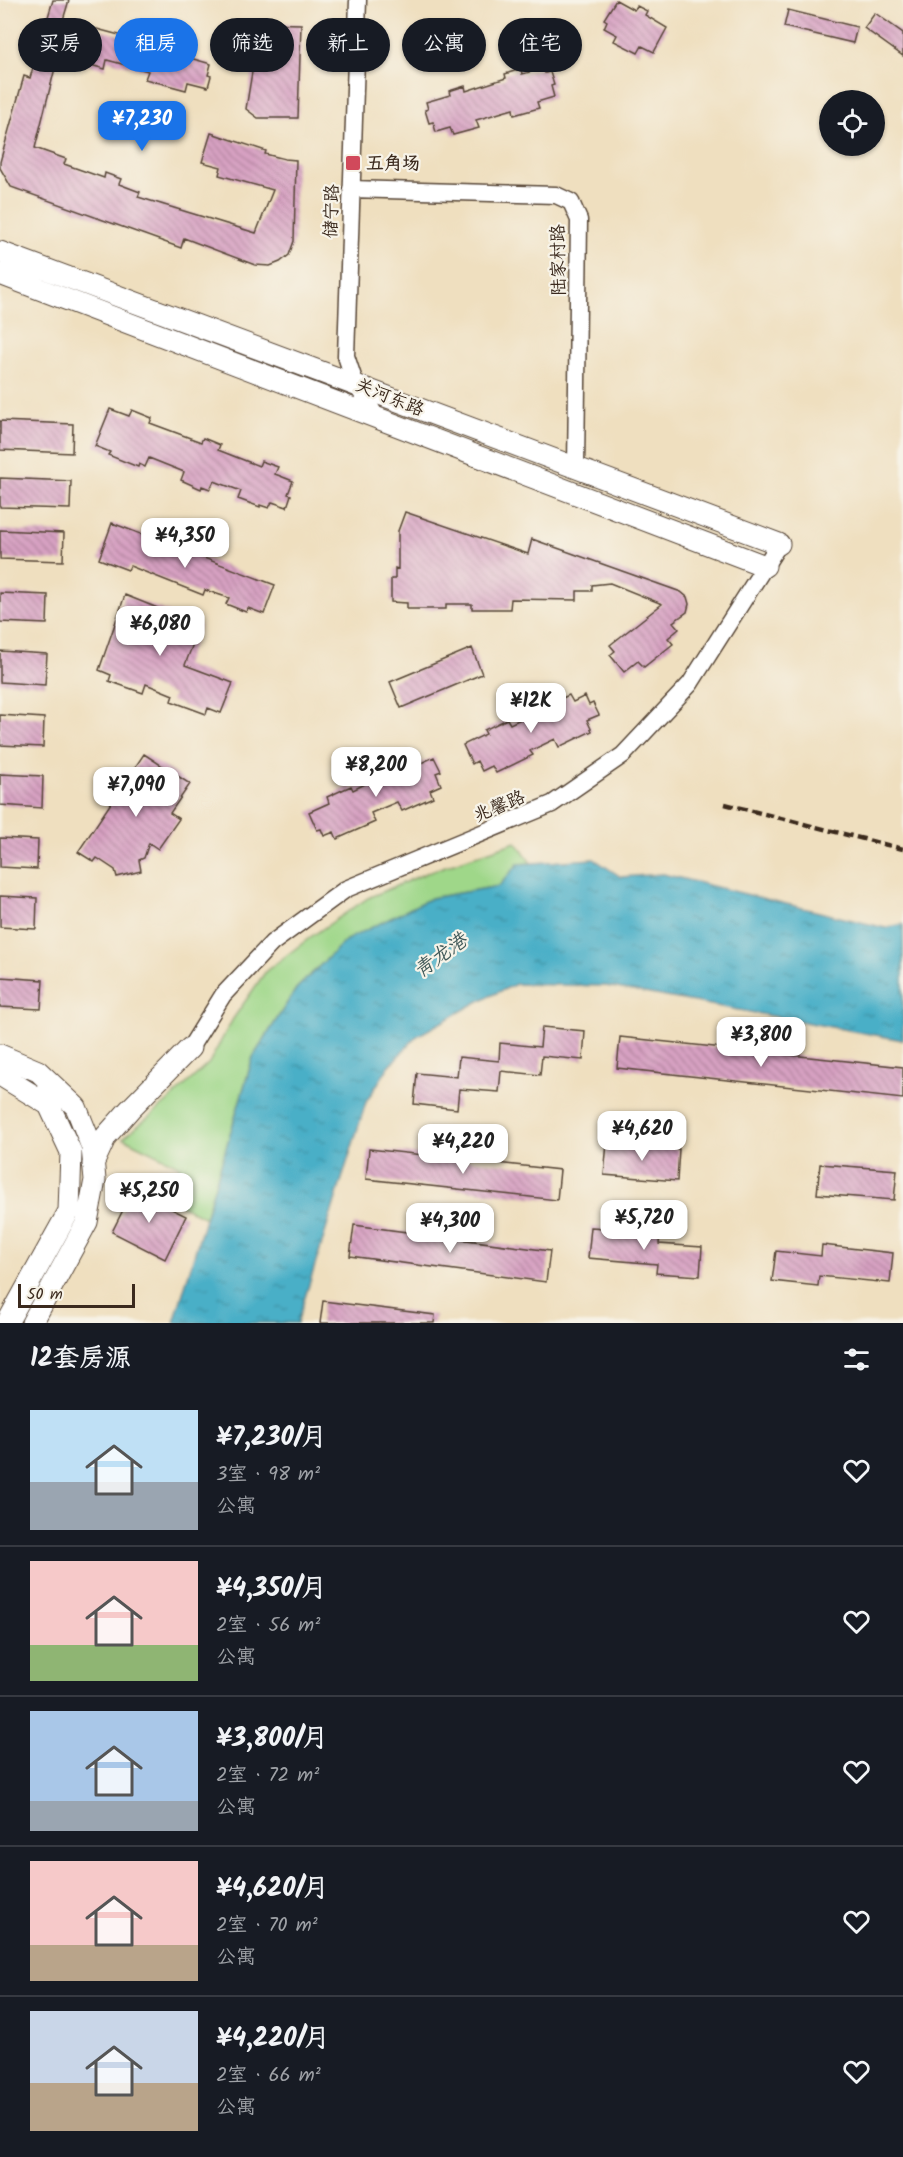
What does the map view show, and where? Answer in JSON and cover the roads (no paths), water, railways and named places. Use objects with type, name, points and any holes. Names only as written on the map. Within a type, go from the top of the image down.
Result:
[{"type":"main road","name":"关河东路","points":[[0,252],[355,383],[421,410],[779,544]]},
{"type":"main road","name":"关河东路","points":[[0,274],[765,566]]},
{"type":"main road","points":[[93,1165],[106,1136],[190,1048]]},
{"type":"main road","points":[[0,1055],[38,1071],[76,1107],[92,1147],[95,1180],[87,1222],[32,1323]]},
{"type":"main road","points":[[0,1075],[49,1105],[71,1152],[69,1211],[7,1323]]},
{"type":"street","name":"储宁路","points":[[358,0],[346,356],[355,383],[376,416]]},
{"type":"street","name":"陆家村路","points":[[351,189],[556,195],[571,202],[579,220],[576,468]]},
{"type":"street","name":"兆馨路","points":[[190,1048],[223,995],[272,943],[346,889],[552,804],[622,755],[690,684],[779,544]]},
{"type":"water","name":"青龙港","points":[[594,859],[621,877],[663,874],[885,928],[903,924],[903,1040],[606,986],[516,984],[481,1000],[417,1036],[389,1066],[366,1102],[297,1323],[174,1323],[253,1057],[296,989],[346,940],[431,898],[499,886],[518,864]]},
{"type":"railway","points":[[725,804],[903,849]]},
{"type":"place","name":"五角场","points":[[353,163]]}]
